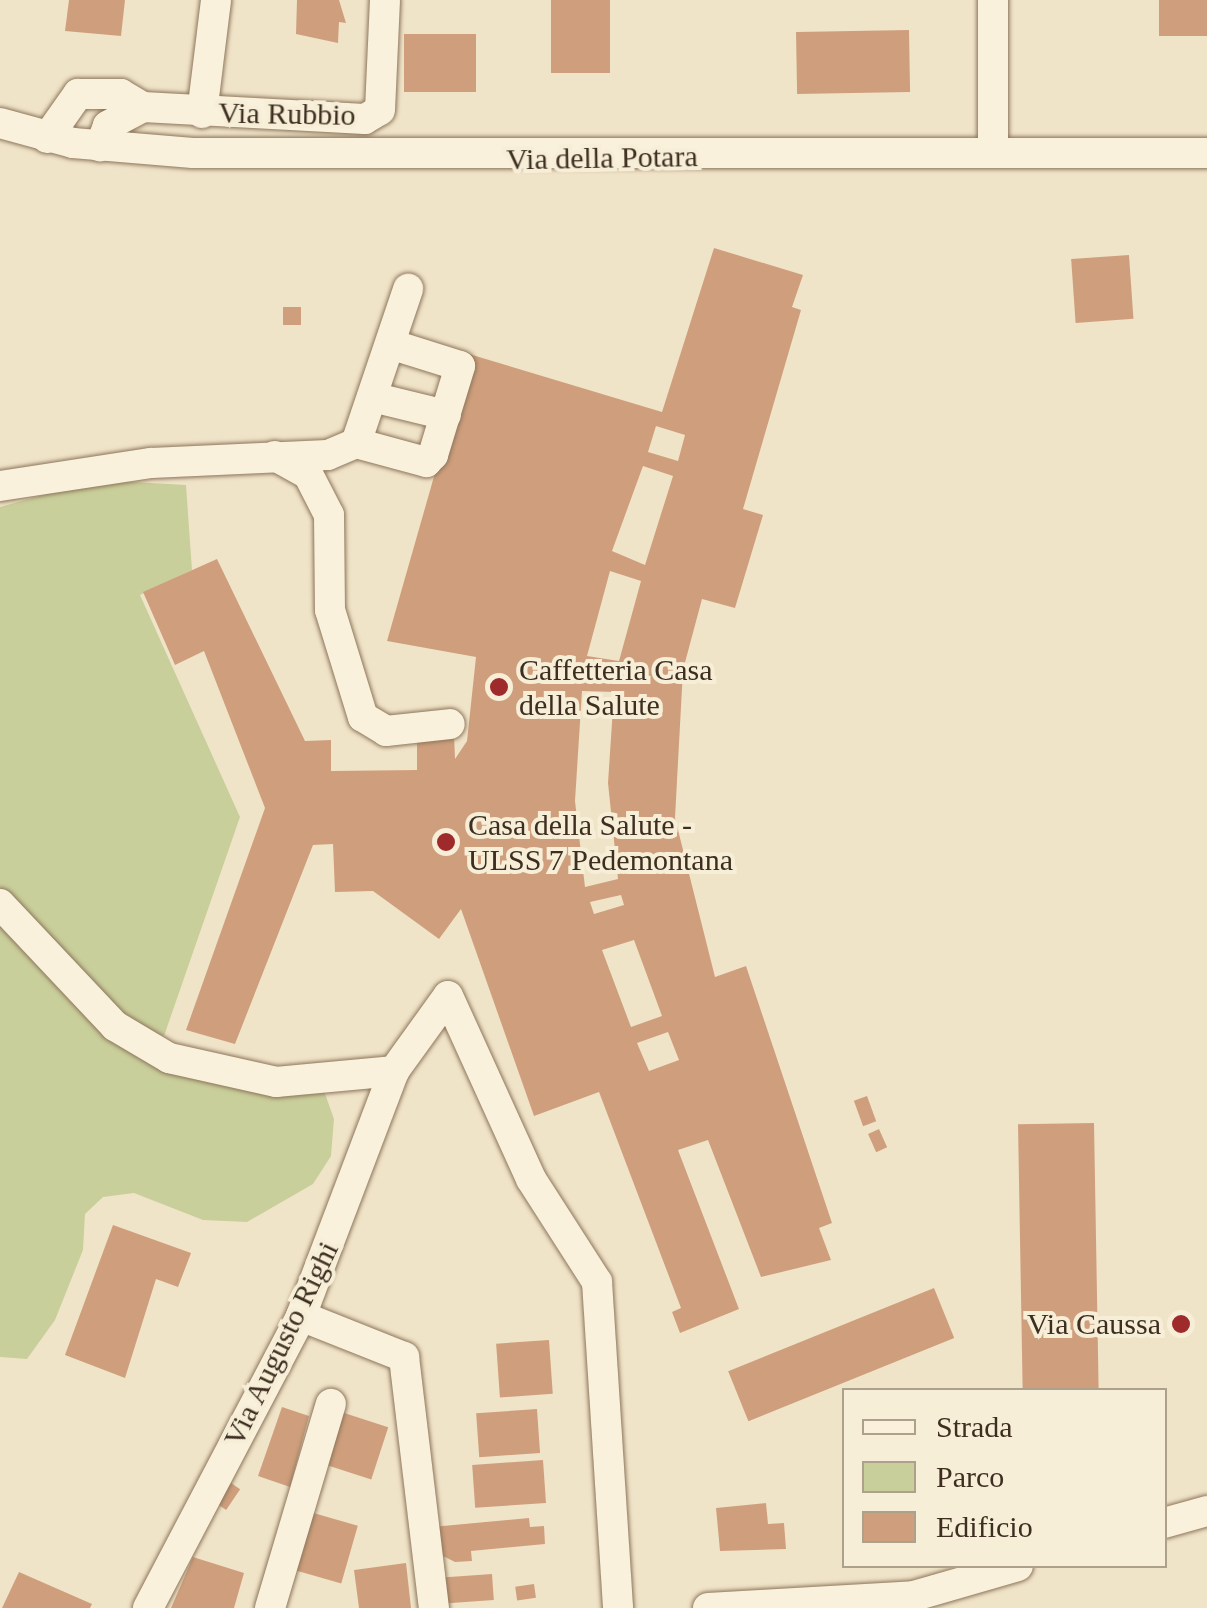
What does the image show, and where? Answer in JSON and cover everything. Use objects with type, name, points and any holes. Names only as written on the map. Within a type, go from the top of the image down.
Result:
[{"type":"street","name":"Via Rubbio","points":[[202,113],[216,0]]},
{"type":"street","name":"Via Rubbio","points":[[46,138],[78,94],[121,94],[143,107],[202,113],[346,120],[380,110],[385,0]]},
{"type":"street","points":[[993,0],[993,153]]},
{"type":"street","points":[[100,146],[108,126],[143,107]]},
{"type":"street","name":"Via della Potara","points":[[0,123],[46,138],[100,146],[514,159],[1207,153]]},
{"type":"street","points":[[353,447],[408,289]]},
{"type":"street","points":[[0,486],[268,452],[353,447],[430,460],[460,366],[390,344]]},
{"type":"street","points":[[372,397],[446,415]]},
{"type":"street","points":[[268,452],[308,474],[329,515],[330,610],[363,717],[386,731],[450,724]]},
{"type":"street","points":[[0,904],[115,1026],[169,1058],[276,1082],[394,1071]]},
{"type":"street","name":"Via Augusto Righi","points":[[148,1608],[301,1316],[394,1071],[448,996],[531,1179],[588,1256],[601,1310],[618,1608]]},
{"type":"street","points":[[301,1316],[404,1357],[434,1608]]},
{"type":"street","points":[[270,1608],[330,1404]]},
{"type":"street","points":[[1167,1522],[1207,1511]]},
{"type":"street","points":[[708,1608],[916,1602],[1012,1568]]},
{"type":"green space","points":[[97,480],[186,485],[192,570],[140,595],[240,817],[164,1036],[129,1025],[29,934],[0,887],[0,507]]},
{"type":"green space","points":[[0,921],[107,1030],[323,1088],[334,1119],[331,1156],[313,1184],[247,1222],[203,1220],[134,1193],[103,1197],[85,1214],[83,1250],[55,1320],[27,1359],[0,1357]]},
{"type":"building","points":[[69,0],[125,0],[121,36],[65,31]]},
{"type":"building","points":[[297,0],[339,0],[346,23],[339,22],[338,43],[296,34]]},
{"type":"building","points":[[551,0],[610,0],[610,73],[551,73]]},
{"type":"building","points":[[1159,0],[1207,0],[1207,36],[1159,36]]},
{"type":"building","points":[[909,30],[910,92],[797,94],[796,32]]},
{"type":"building","points":[[404,34],[476,34],[476,92],[404,92]]},
{"type":"building","points":[[714,248],[803,275],[792,307],[801,310],[743,509],[763,515],[735,608],[702,599],[683,670],[675,818],[715,977],[746,966],[832,1223],[819,1228],[831,1260],[761,1277],[708,1140],[678,1150],[739,1309],[680,1333],[672,1312],[681,1308],[599,1092],[534,1116],[461,909],[439,939],[373,891],[335,892],[333,844],[313,845],[235,1044],[186,1030],[265,808],[204,651],[175,665],[143,592],[217,559],[305,741],[331,740],[331,771],[417,770],[417,735],[454,734],[455,759],[467,741],[476,657],[387,641],[469,354],[662,412]],"holes":[[[656,426],[685,435],[678,461],[648,452]],[[643,466],[673,476],[645,565],[612,551]],[[610,571],[641,581],[619,661],[587,656]],[[582,691],[614,692],[608,783],[618,879],[585,887],[575,801]],[[621,895],[624,905],[594,914],[590,902]],[[634,940],[662,1016],[631,1027],[602,950]],[[668,1032],[679,1060],[649,1071],[637,1043]]]},
{"type":"building","points":[[1129,255],[1133,319],[1076,323],[1071,259]]},
{"type":"building","points":[[283,307],[301,307],[301,325],[283,325]]},
{"type":"building","points":[[867,1096],[876,1121],[863,1126],[854,1101]]},
{"type":"building","points":[[1094,1123],[1099,1388],[1023,1388],[1018,1124]]},
{"type":"building","points":[[879,1129],[887,1147],[876,1152],[868,1134]]},
{"type":"building","points":[[113,1225],[191,1253],[178,1287],[156,1279],[125,1378],[65,1355]]},
{"type":"building","points":[[934,1288],[954,1338],[748,1421],[728,1371]]},
{"type":"building","points":[[549,1340],[553,1394],[500,1398],[496,1344]]},
{"type":"building","points":[[282,1407],[309,1416],[290,1487],[258,1476]]},
{"type":"building","points":[[537,1409],[540,1453],[479,1457],[476,1413]]},
{"type":"building","points":[[335,1410],[388,1427],[371,1480],[318,1462]]},
{"type":"building","points":[[543,1460],[546,1503],[475,1508],[472,1465]]},
{"type":"building","points":[[231,1483],[240,1489],[226,1510],[217,1504]]},
{"type":"building","points":[[766,1503],[768,1524],[784,1523],[786,1549],[720,1551],[716,1508]]},
{"type":"building","points":[[303,1510],[358,1526],[341,1583],[286,1568]]},
{"type":"building","points":[[529,1518],[530,1527],[544,1526],[545,1544],[471,1551],[472,1561],[455,1562],[435,1552],[432,1527]]},
{"type":"building","points":[[193,1557],[244,1573],[234,1608],[171,1608]]},
{"type":"building","points":[[406,1563],[411,1608],[359,1608],[354,1570]]},
{"type":"building","points":[[19,1572],[92,1604],[90,1608],[2,1608]]},
{"type":"building","points":[[492,1574],[494,1600],[437,1604],[435,1578]]},
{"type":"building","points":[[534,1584],[536,1598],[517,1601],[515,1587]]},
{"type":"place","name":"Caffetteria Casa della Salute","points":[[499,687]]},
{"type":"place","name":"Casa della Salute - ULSS 7 Pedemontana","points":[[446,842]]},
{"type":"place","name":"Via Caussa","points":[[1181,1324]]}]
